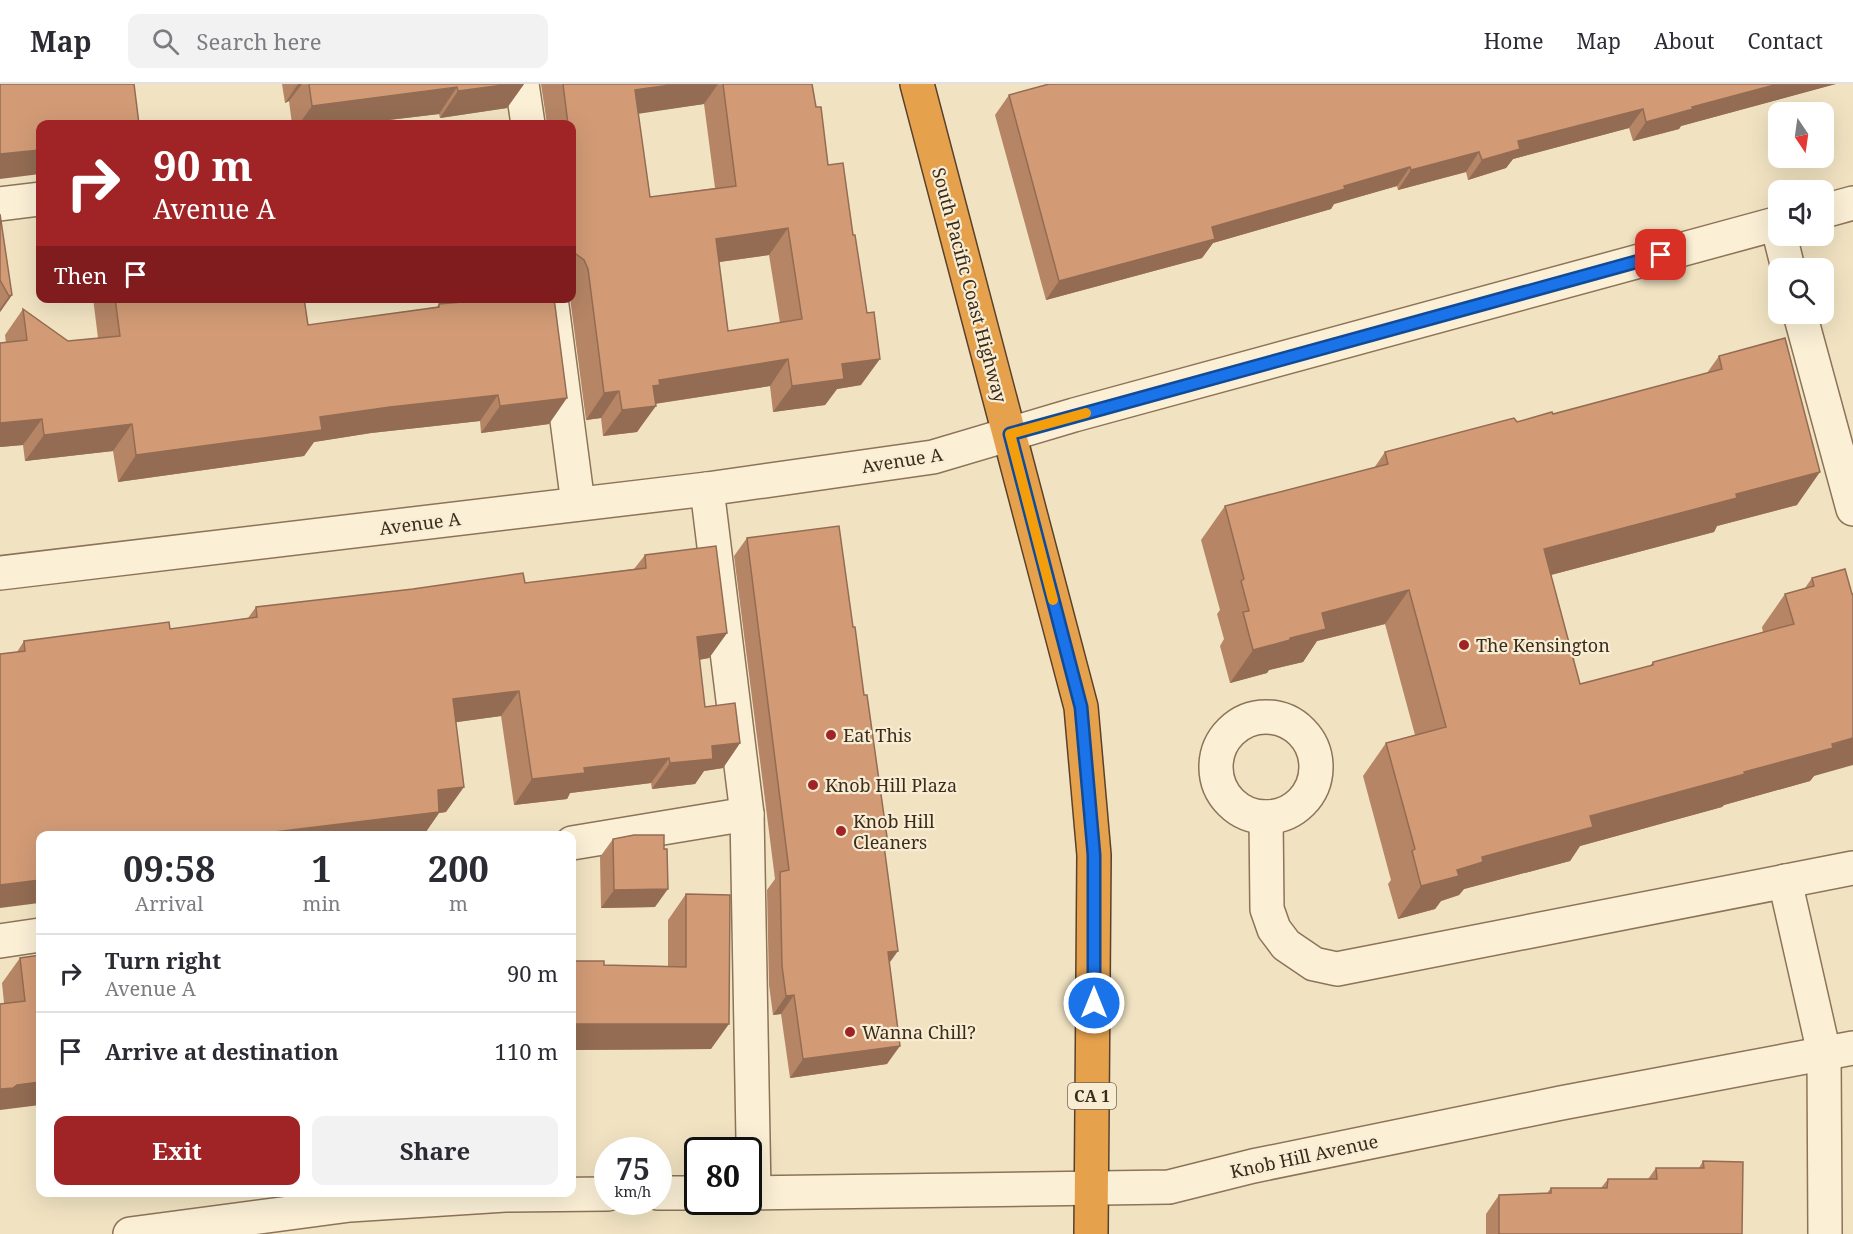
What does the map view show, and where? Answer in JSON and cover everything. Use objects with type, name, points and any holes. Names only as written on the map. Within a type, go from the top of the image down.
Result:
[{"type":"highway","name":"South Pacific Coast Highway","points":[[917,84],[1081,707],[1094,855],[1091,1234]]},
{"type":"street","points":[[522,84],[527,120]]},
{"type":"street","points":[[0,204],[36,200]]},
{"type":"street","points":[[1834,208],[1853,203]]},
{"type":"street","name":"Avenue A","points":[[0,573],[707,489],[933,457],[1010,434],[1768,232]]},
{"type":"street","points":[[552,303],[578,504]]},
{"type":"street","points":[[1803,324],[1853,509]]},
{"type":"street","points":[[707,489],[747,814],[750,1137]]},
{"type":"street","points":[[576,842],[747,814]]},
{"type":"street","points":[[1266,817],[1267,909],[1274,929],[1286,945],[1314,964],[1337,969],[1853,868]]},
{"type":"street","points":[[1785,881],[1839,1050],[1825,1234]]},
{"type":"street","points":[[0,941],[36,935]]},
{"type":"street","name":"Knob Hill Avenue","points":[[762,1192],[1169,1187],[1253,1166],[1561,1102],[1839,1050]]},
{"type":"street","points":[[576,1194],[594,1194]]},
{"type":"street","points":[[130,1234],[350,1220],[493,1197]]},
{"type":"building","points":[[0,84],[134,84],[138,120],[36,120],[36,150],[0,154]]},
{"type":"building","points":[[309,84],[511,84],[458,91],[457,87],[312,106]]},
{"type":"building","points":[[563,84],[678,84],[635,90],[650,197],[736,186],[723,84],[812,84],[816,107],[821,107],[828,165],[843,163],[867,313],[874,312],[880,359],[842,364],[844,379],[792,386],[788,359],[659,380],[660,385],[653,386],[656,406],[622,410],[619,391],[604,393],[588,269],[584,260],[576,254],[576,120],[568,120]],"holes":[[[788,228],[802,319],[728,331],[716,239]]]},
{"type":"building","points":[[1049,84],[1778,84],[1646,122],[1643,109],[1518,141],[1520,149],[1482,160],[1479,152],[1411,170],[1410,167],[1344,186],[1345,189],[1212,227],[1215,239],[1059,281],[1009,95]]},
{"type":"building","points":[[0,214],[12,295],[9,296],[0,280]]},
{"type":"building","points":[[116,303],[305,303],[308,325],[439,307],[439,304],[555,303],[567,398],[500,406],[498,395],[390,407],[320,417],[322,430],[136,455],[132,424],[44,435],[42,419],[0,423],[0,343],[27,340],[23,309],[68,341],[120,336]]},
{"type":"building","name":"The Kensington","points":[[1785,338],[1820,472],[1736,494],[1737,498],[1544,549],[1580,684],[1794,624],[1785,594],[1814,586],[1812,578],[1845,569],[1853,594],[1853,738],[1832,744],[1833,748],[1590,816],[1593,827],[1482,857],[1483,862],[1457,870],[1459,876],[1421,886],[1412,851],[1415,849],[1386,743],[1446,727],[1409,590],[1322,613],[1326,629],[1253,650],[1243,612],[1249,611],[1241,581],[1244,579],[1225,506],[1388,464],[1385,452],[1514,418],[1517,422],[1552,412],[1553,414],[1722,369],[1719,356]]},
{"type":"building","name":"Knob Hill Plaza","points":[[839,526],[864,695],[867,695],[887,837],[883,838],[898,951],[888,952],[900,1046],[803,1059],[794,995],[786,996],[782,966],[780,872],[789,870],[747,538]]},
{"type":"building","points":[[716,546],[727,633],[697,637],[705,707],[735,703],[740,743],[712,746],[713,759],[670,763],[669,758],[584,768],[585,773],[532,779],[519,691],[453,699],[464,787],[438,790],[439,812],[283,831],[36,831],[36,880],[0,885],[0,654],[25,651],[24,641],[169,622],[170,629],[257,617],[256,607],[413,589],[523,573],[525,583],[646,568],[645,555]]},
{"type":"building","points":[[634,835],[664,835],[664,849],[667,849],[668,889],[614,890],[613,839]]},
{"type":"building","points":[[686,894],[730,895],[729,1024],[576,1024],[576,961],[604,961],[604,965],[686,967]]},
{"type":"building","points":[[36,956],[36,1083],[0,1089],[0,1004],[25,1001],[20,958]]},
{"type":"building","points":[[1703,1161],[1743,1162],[1742,1234],[1499,1234],[1499,1195],[1551,1193],[1551,1188],[1607,1188],[1608,1179],[1657,1179],[1656,1168],[1704,1168]]},
{"type":"slow traffic","points":[[1053,600],[1010,434],[1086,413]]},
{"type":"place","name":"The Kensington","points":[[1464,645]]},
{"type":"place","name":"Eat This","points":[[831,735]]},
{"type":"place","name":"Knob Hill Plaza","points":[[813,785]]},
{"type":"place","name":"Knob Hill Cleaners","points":[[841,831]]},
{"type":"place","name":"Wanna Chill?","points":[[850,1032]]},
{"type":"route","points":[[1094,1003],[1094,855],[1081,707],[1010,434],[1661,255]]}]
